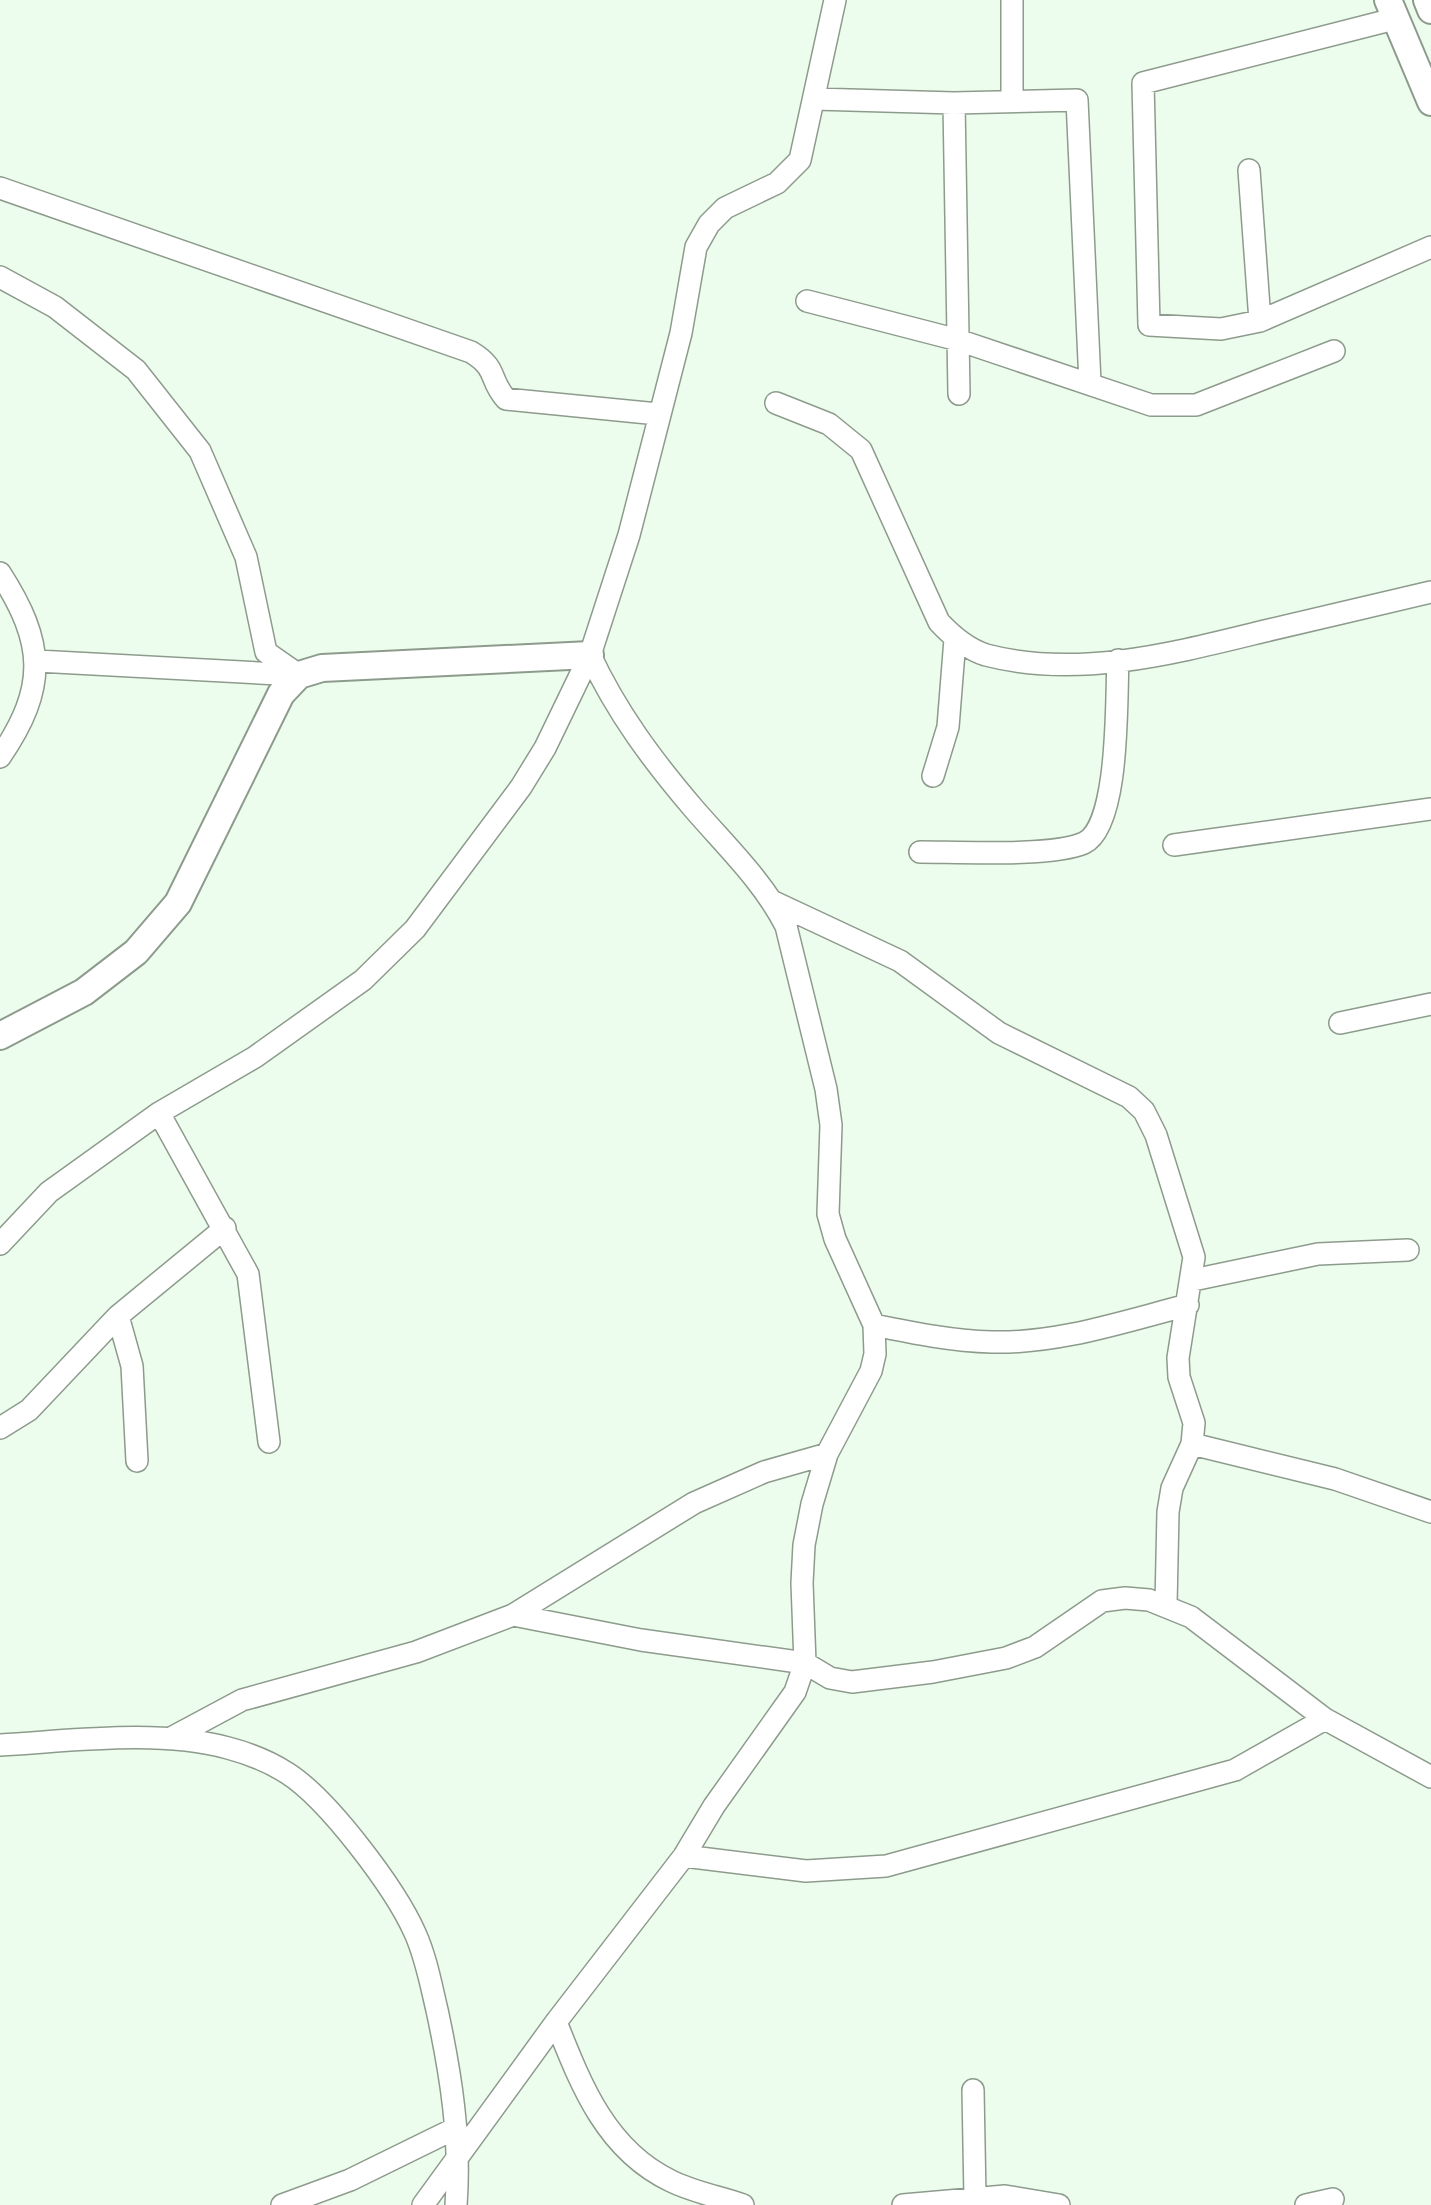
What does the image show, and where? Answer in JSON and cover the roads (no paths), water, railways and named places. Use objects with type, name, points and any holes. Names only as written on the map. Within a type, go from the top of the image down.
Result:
[{"type":"street","points":[[0,1244],[49,1192],[159,1113],[255,1057],[344,994],[391,955],[415,929],[521,787],[545,748],[590,655],[629,535],[681,333],[696,247],[709,224],[725,208],[776,183],[792,171],[800,160],[835,0]]},
{"type":"street","points":[[1012,0],[1012,102]]},
{"type":"street","points":[[1427,0],[1431,10]]},
{"type":"street","points":[[1431,102],[1391,10],[1143,83],[1149,325],[1221,328],[1260,321],[1431,247]]},
{"type":"street","points":[[815,99],[954,103],[1077,100],[1090,383]]},
{"type":"street","points":[[954,103],[959,394]]},
{"type":"street","points":[[1249,170],[1260,321]]},
{"type":"street","points":[[0,188],[471,352],[487,362],[498,390],[506,399],[658,414]]},
{"type":"street","points":[[0,277],[55,307],[136,370],[200,451],[246,557],[266,652],[299,675]]},
{"type":"street","points":[[807,301],[958,340],[1151,405],[1196,405],[1334,351]]},
{"type":"street","points":[[776,403],[829,424],[861,450],[872,469],[939,622],[955,639],[984,654],[1076,666],[1181,652],[1431,592]]},
{"type":"street","points":[[0,573],[23,613],[37,662],[30,704],[0,757]]},
{"type":"street","points":[[933,776],[948,727],[955,639]]},
{"type":"street","points":[[37,662],[299,675],[322,668],[590,655]]},
{"type":"street","points":[[423,2205],[460,2158],[556,2022],[684,1856],[714,1806],[795,1692],[806,1663],[804,1545],[827,1454],[871,1371],[875,1354],[874,1325],[835,1239],[828,1214],[831,1125],[826,1089],[786,926],[774,902],[639,740],[608,694],[590,655]]},
{"type":"street","points":[[919,852],[1062,850],[1086,842],[1093,836],[1100,829],[1110,799],[1118,660]]},
{"type":"street","points":[[0,1036],[84,992],[136,952],[178,903],[281,694],[299,675]]},
{"type":"street","points":[[1174,845],[1431,809]]},
{"type":"street","points":[[774,902],[882,951],[999,1033],[1129,1097],[1144,1111],[1156,1135],[1194,1257],[1193,1280],[1178,1358],[1179,1377],[1194,1423],[1192,1444],[1172,1488],[1170,1500],[1166,1605]]},
{"type":"street","points":[[1339,1023],[1431,1004]]},
{"type":"street","points":[[159,1113],[225,1228],[248,1274],[268,1442]]},
{"type":"street","points":[[1,1425],[44,1396],[118,1316],[225,1228]]},
{"type":"street","points":[[1193,1280],[1318,1254],[1408,1250]]},
{"type":"street","points":[[874,1325],[935,1337],[993,1342],[1035,1340],[1102,1328],[1188,1305]]},
{"type":"street","points":[[118,1316],[132,1366],[137,1461]]},
{"type":"street","points":[[1192,1444],[1277,1462],[1391,1496],[1431,1512]]},
{"type":"street","points":[[171,1738],[242,1700],[416,1652],[513,1615],[694,1503],[764,1472],[827,1454]]},
{"type":"street","points":[[513,1615],[640,1640],[806,1663],[830,1678],[852,1682],[933,1672],[1006,1658],[1034,1647],[1102,1601],[1125,1598],[1166,1605],[1191,1617],[1325,1719],[1431,1777]]},
{"type":"street","points":[[684,1856],[806,1871],[886,1866],[1235,1770],[1325,1719]]},
{"type":"street","points":[[0,1745],[171,1738],[227,1748],[286,1772],[313,1794],[368,1860],[415,1933],[448,2062],[460,2158],[456,2205]]},
{"type":"street","points":[[556,2022],[585,2093],[630,2155],[671,2182],[743,2205]]},
{"type":"street","points":[[973,2090],[975,2198]]},
{"type":"street","points":[[282,2205],[350,2180],[456,2128]]},
{"type":"street","points":[[903,2205],[1005,2196],[1059,2205]]},
{"type":"street","points":[[1306,2205],[1334,2199]]}]
